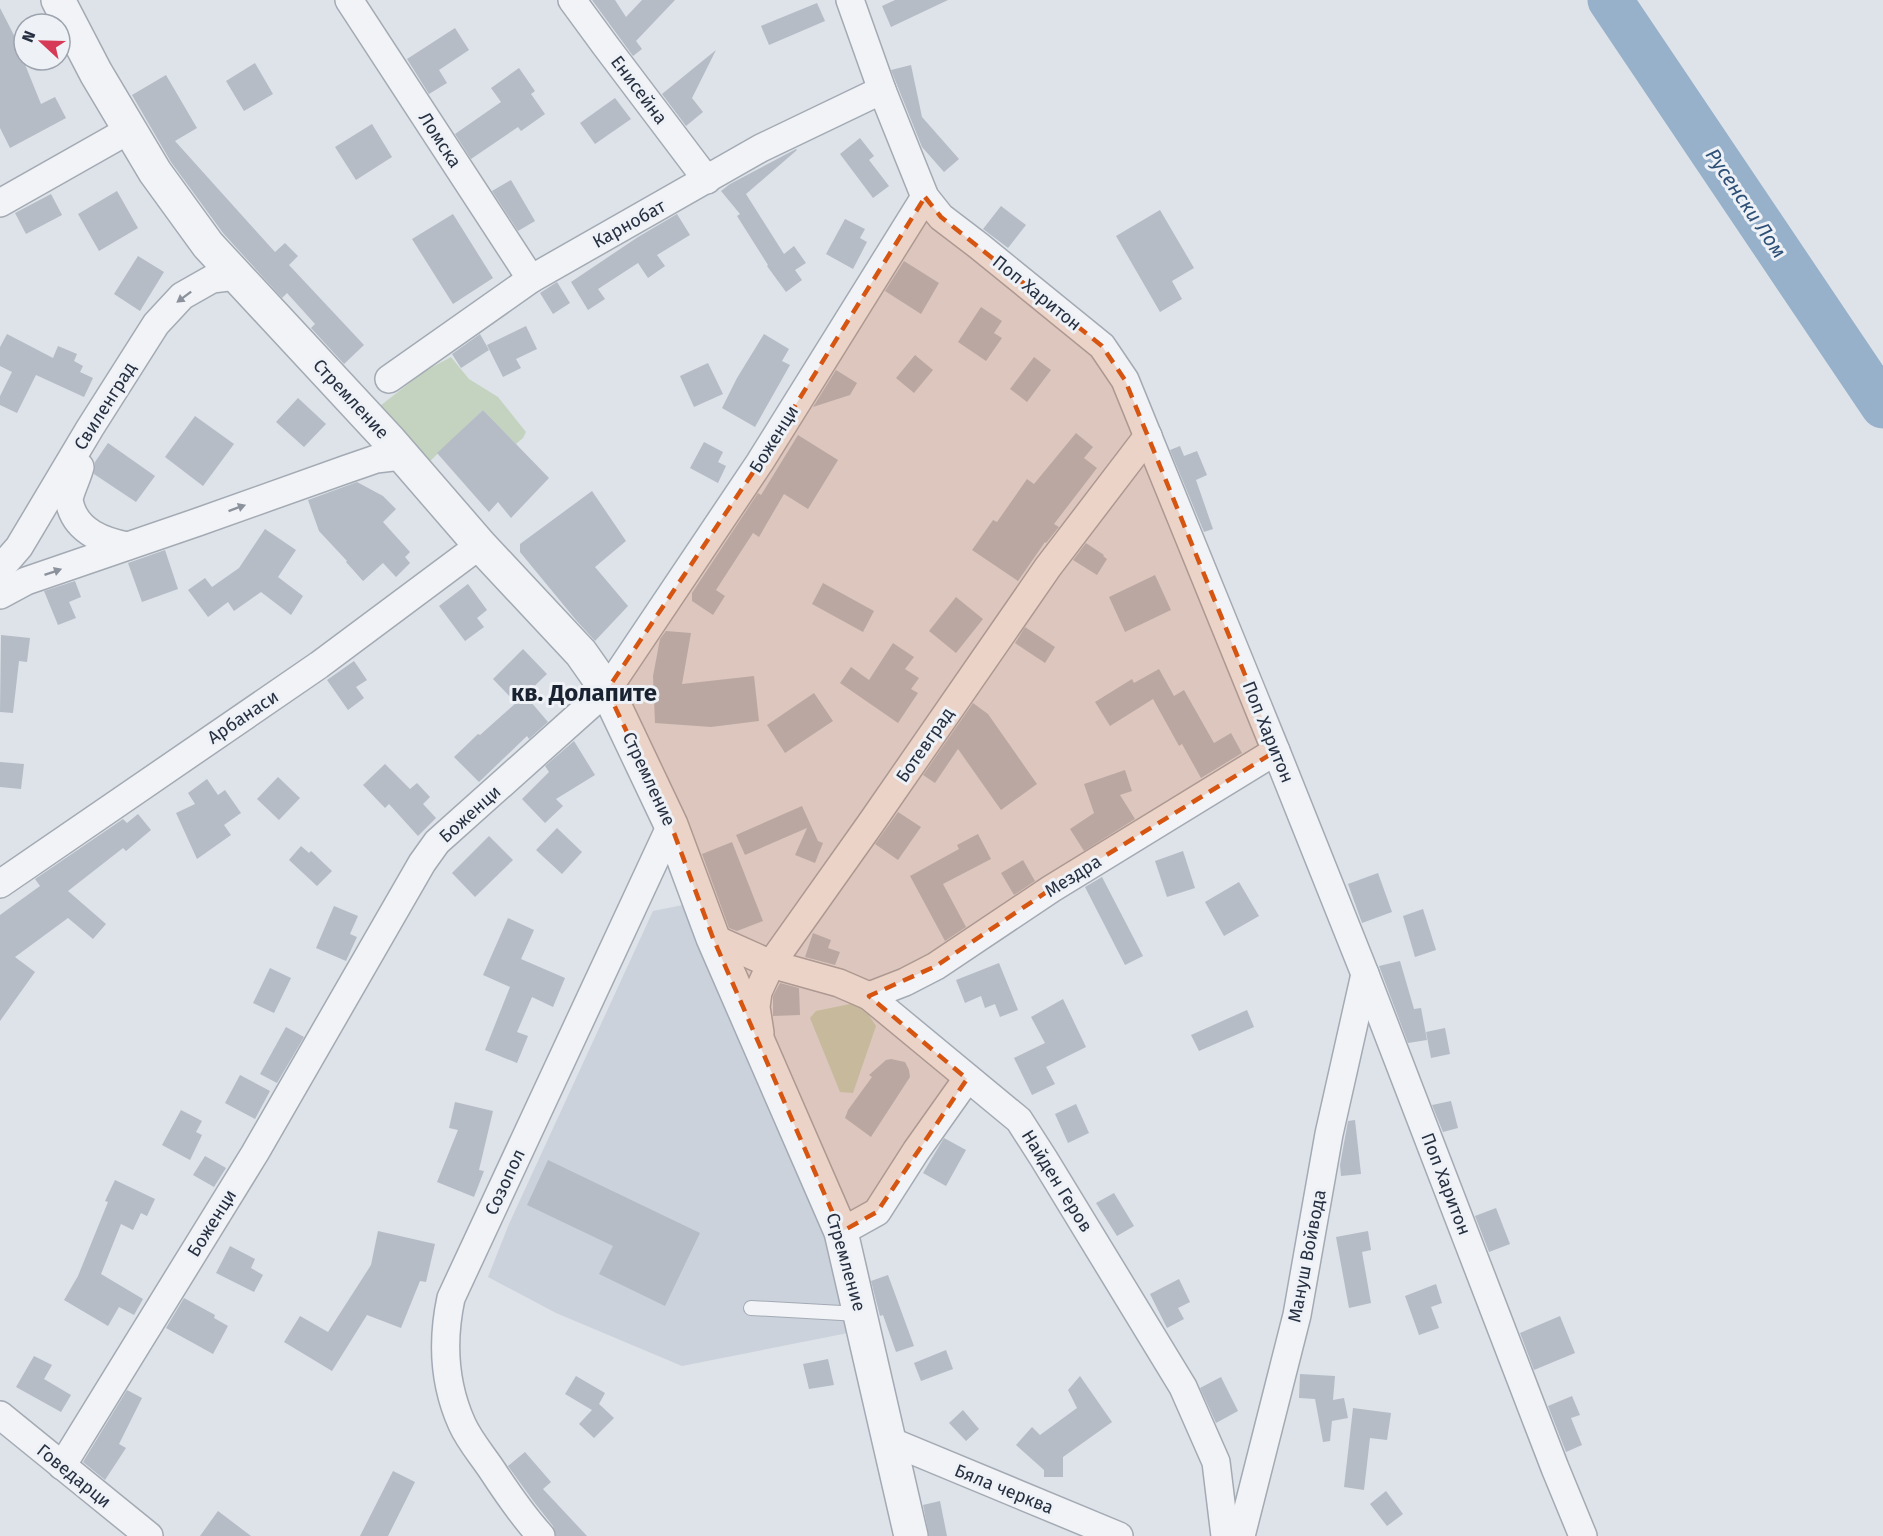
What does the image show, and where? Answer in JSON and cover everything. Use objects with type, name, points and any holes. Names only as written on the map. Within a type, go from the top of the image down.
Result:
[{"type":"street","name":"Стремление","points":[[58,0],[129,130],[155,172],[208,245],[581,653],[607,690],[671,825],[713,938],[841,1232],[911,1536]]},
{"type":"street","name":"Ломска","points":[[350,0],[531,279]]},
{"type":"street","name":"Енисейна","points":[[572,0],[707,180]]},
{"type":"street","name":"Поп Харитон","points":[[850,0],[882,90],[925,197],[941,217],[1102,346],[1125,380],[1365,974],[1583,1536]]},
{"type":"street","name":"Карнобат","points":[[389,379],[531,279],[761,148],[882,90]]},
{"type":"street","points":[[0,203],[129,130]]},
{"type":"street","name":"Боженци","points":[[63,1466],[255,1153],[422,863],[437,842],[607,690],[759,462],[925,197]]},
{"type":"street","name":"Свиленград","points":[[0,569],[19,547],[156,324],[182,296],[212,279],[237,276]]},
{"type":"street","points":[[90,428],[68,501],[74,516],[82,527],[96,537],[127,546]]},
{"type":"street","name":"Ботевград","points":[[771,1074],[759,1031],[756,1007],[758,992],[771,964],[1048,567],[1148,436]]},
{"type":"street","points":[[0,600],[0,595],[26,581],[366,462],[401,456]]},
{"type":"street","name":"Арбанаси","points":[[0,884],[319,665],[480,545]]},
{"type":"street","name":"Мездра","points":[[869,996],[905,982],[936,966],[1051,889],[1276,752]]},
{"type":"street","name":"Созопол","points":[[540,1536],[520,1514],[462,1424],[449,1382],[446,1323],[451,1298],[671,825]]},
{"type":"street","name":"Найден Геров","points":[[713,938],[771,964],[839,983],[869,996],[1019,1120],[1183,1387],[1216,1462],[1225,1536]]},
{"type":"street","name":"Мануш Войвода","points":[[1241,1536],[1296,1316],[1329,1134],[1365,974]]},
{"type":"street","points":[[841,1232],[877,1212],[967,1078]]},
{"type":"street","name":"Говедарци","points":[[0,1415],[149,1536]]},
{"type":"street","name":"Бяла черква","points":[[890,1441],[1119,1536]]},
{"type":"lane","points":[[751,1308],[860,1314]]},
{"type":"highlighted area","points":[[925,197],[941,217],[1102,346],[1125,380],[1276,751],[1051,889],[936,966],[869,996],[967,1079],[877,1212],[841,1232],[713,938],[671,825],[607,690],[760,462]]},
{"type":"shaded area","points":[[688,904],[832,1230],[858,1331],[682,1366],[556,1313],[488,1277],[509,1224],[653,911]]},
{"type":"green space","points":[[451,357],[469,379],[498,397],[526,432],[516,444],[483,410],[426,465],[376,409],[425,371]]},
{"type":"green space","points":[[860,1002],[876,1026],[853,1093],[840,1092],[810,1018],[816,1011]]},
{"type":"building","points":[[592,0],[615,0],[626,17],[642,0],[675,0],[636,41],[642,49],[633,56]]},
{"type":"building","points":[[895,0],[948,0],[891,27],[882,6]]},
{"type":"building","points":[[817,3],[825,21],[769,45],[761,26]]},
{"type":"building","points":[[0,8],[12,31],[12,72],[28,72],[41,104],[55,97],[66,118],[10,148],[0,128]]},
{"type":"building","points":[[455,28],[469,50],[439,70],[447,83],[429,94],[407,59]]},
{"type":"building","points":[[716,50],[692,98],[703,112],[686,126],[662,94]]},
{"type":"building","points":[[255,63],[273,94],[244,111],[226,81]]},
{"type":"building","points":[[911,65],[922,117],[959,159],[944,172],[922,147],[891,70]]},
{"type":"building","points":[[519,68],[535,91],[531,94],[545,114],[521,131],[518,127],[471,159],[455,134],[501,102],[491,88]]},
{"type":"building","points":[[166,75],[197,128],[175,141],[275,252],[285,243],[298,256],[289,265],[364,345],[344,364],[311,328],[315,324],[287,293],[282,298],[223,233],[171,162],[132,95]]},
{"type":"building","points":[[615,98],[631,119],[595,144],[580,123]]},
{"type":"building","points":[[372,124],[392,157],[356,180],[335,147]]},
{"type":"building","points":[[860,138],[874,156],[869,160],[889,186],[873,198],[840,154]]},
{"type":"building","points":[[796,149],[746,194],[784,254],[794,246],[806,263],[795,270],[802,280],[786,292],[767,266],[737,216],[740,214],[721,191]]},
{"type":"building","points":[[511,180],[535,221],[518,231],[492,191]]},
{"type":"building","points":[[117,191],[138,228],[99,251],[78,214]]},
{"type":"building","points":[[51,194],[62,215],[26,234],[15,213]]},
{"type":"building","points":[[1001,206],[1026,225],[1008,248],[983,229]]},
{"type":"building","points":[[1160,210],[1194,268],[1172,281],[1182,299],[1160,312],[1116,236]]},
{"type":"building","points":[[453,214],[493,278],[453,304],[412,239]]},
{"type":"building","points":[[677,214],[690,235],[657,255],[665,266],[648,278],[638,263],[598,289],[605,299],[588,310],[571,282]]},
{"type":"building","points":[[845,219],[865,229],[860,238],[867,242],[853,269],[826,254]]},
{"type":"building","points":[[138,256],[164,272],[140,311],[114,294]]},
{"type":"building","points":[[904,261],[939,283],[921,314],[885,291]]},
{"type":"building","points":[[557,282],[570,303],[553,314],[540,293]]},
{"type":"building","points":[[981,307],[1002,321],[994,333],[1002,338],[986,361],[958,342]]},
{"type":"building","points":[[526,326],[537,349],[516,359],[521,368],[503,377],[487,345]]},
{"type":"building","points":[[7,334],[53,358],[58,346],[77,354],[74,361],[83,366],[80,372],[93,378],[84,397],[36,375],[17,413],[0,405],[0,396],[12,372],[0,366],[0,347]]},
{"type":"building","points":[[480,334],[489,350],[461,368],[452,354]]},
{"type":"building","points":[[764,334],[789,349],[782,361],[790,365],[755,427],[722,408]]},
{"type":"building","points":[[915,355],[933,370],[914,393],[896,378]]},
{"type":"building","points":[[1034,357],[1051,370],[1027,402],[1010,389]]},
{"type":"building","points":[[708,363],[723,394],[694,407],[680,376]]},
{"type":"building","points":[[836,370],[857,383],[850,395],[813,407]]},
{"type":"building","points":[[298,398],[326,424],[304,447],[276,422]]},
{"type":"building","points":[[483,410],[549,478],[511,518],[498,502],[489,512],[437,453]]},
{"type":"building","points":[[195,416],[234,444],[203,486],[165,457]]},
{"type":"building","points":[[1076,433],[1093,447],[1084,458],[1097,468],[1054,524],[1059,527],[1045,542],[1018,581],[972,550],[993,520],[997,522],[1027,479],[1034,484]]},
{"type":"building","points":[[798,435],[838,460],[808,509],[784,494],[759,537],[753,533],[716,590],[725,596],[713,615],[692,601],[692,593],[758,493],[761,495]]},
{"type":"building","points":[[704,442],[723,452],[718,462],[726,466],[718,483],[690,468]]},
{"type":"building","points":[[108,443],[155,476],[136,502],[94,474],[95,462]]},
{"type":"building","points":[[1180,446],[1184,456],[1197,451],[1207,475],[1196,480],[1213,529],[1204,532],[1170,450]]},
{"type":"building","points":[[357,482],[383,496],[396,509],[383,522],[410,552],[405,557],[410,563],[396,577],[383,563],[363,581],[319,531],[308,500]]},
{"type":"building","points":[[592,491],[626,541],[595,567],[628,606],[595,641],[520,552],[520,544]]},
{"type":"building","points":[[265,529],[296,550],[278,577],[303,596],[291,615],[261,592],[234,611],[228,602],[208,617],[188,590],[205,578],[212,587],[239,568]]},
{"type":"building","points":[[1086,543],[1107,559],[1097,575],[1073,560]]},
{"type":"building","points":[[165,550],[178,589],[142,602],[128,563]]},
{"type":"building","points":[[1155,575],[1171,610],[1125,632],[1109,597]]},
{"type":"building","points":[[75,581],[81,597],[69,602],[76,618],[58,625],[44,591]]},
{"type":"building","points":[[823,583],[874,611],[863,632],[812,604]]},
{"type":"building","points":[[468,584],[487,610],[477,618],[484,627],[465,641],[439,606]]},
{"type":"building","points":[[956,597],[983,619],[956,653],[929,631]]},
{"type":"building","points":[[1025,627],[1055,647],[1045,663],[1015,643]]},
{"type":"building","points":[[666,631],[691,633],[682,684],[754,676],[759,721],[711,727],[655,723],[653,676],[660,639]]},
{"type":"building","points":[[1,635],[30,638],[27,662],[19,661],[13,713],[0,712]]},
{"type":"building","points":[[893,643],[914,657],[905,669],[919,678],[911,689],[918,693],[898,723],[840,683],[851,667],[869,680]]},
{"type":"building","points":[[523,649],[547,674],[525,695],[548,722],[529,739],[527,736],[479,782],[454,757],[516,703],[493,679]]},
{"type":"building","points":[[354,661],[367,680],[356,687],[364,698],[348,710],[327,680]]},
{"type":"building","points":[[1159,669],[1174,696],[1184,690],[1214,743],[1231,733],[1242,753],[1201,778],[1182,744],[1179,746],[1153,699],[1110,726],[1095,702],[1132,679],[1134,683]]},
{"type":"building","points":[[814,693],[833,721],[785,753],[767,725]]},
{"type":"building","points":[[973,703],[988,714],[1037,784],[1001,810],[958,749],[935,783],[923,775]]},
{"type":"building","points":[[574,741],[595,775],[556,799],[563,806],[545,823],[522,799],[549,772],[545,766]]},
{"type":"building","points":[[0,762],[24,764],[21,789],[0,787]]},
{"type":"building","points":[[385,764],[410,789],[417,783],[430,797],[423,804],[436,818],[418,836],[389,804],[385,808],[363,785]]},
{"type":"building","points":[[1125,770],[1132,791],[1120,795],[1135,819],[1084,851],[1070,829],[1094,813],[1084,784]]},
{"type":"building","points":[[278,777],[300,798],[279,820],[257,799]]},
{"type":"building","points":[[207,779],[218,795],[225,790],[241,813],[224,825],[231,835],[197,859],[176,813],[195,804],[188,793]]},
{"type":"building","points":[[802,806],[818,841],[823,843],[815,863],[795,855],[807,828],[745,855],[736,835]]},
{"type":"building","points":[[898,812],[921,827],[898,860],[875,844]]},
{"type":"building","points":[[138,814],[151,830],[126,851],[123,848],[68,891],[106,924],[93,939],[68,918],[15,957],[35,972],[0,1021],[0,915],[40,886],[35,879],[123,819],[127,823]]},
{"type":"building","points":[[557,828],[582,852],[562,874],[536,850]]},
{"type":"building","points":[[978,834],[991,859],[943,884],[966,927],[945,941],[910,876],[959,849],[957,845]]},
{"type":"building","points":[[489,836],[513,860],[475,897],[452,873]]},
{"type":"building","points":[[732,842],[763,921],[737,931],[729,928],[702,854]]},
{"type":"building","points":[[301,846],[309,853],[311,851],[332,871],[317,886],[289,860]]},
{"type":"building","points":[[1183,851],[1195,888],[1167,897],[1155,861]]},
{"type":"building","points":[[1023,860],[1035,881],[1014,895],[1001,873]]},
{"type":"building","points":[[1378,873],[1392,912],[1362,923],[1348,884]]},
{"type":"building","points":[[1102,877],[1143,956],[1125,965],[1085,887]]},
{"type":"building","points":[[1239,882],[1259,916],[1224,936],[1205,902]]},
{"type":"building","points":[[334,906],[358,916],[350,934],[357,937],[346,961],[316,948]]},
{"type":"building","points":[[1423,909],[1436,950],[1415,957],[1403,916]]},
{"type":"building","points":[[508,918],[534,930],[521,959],[565,978],[553,1007],[532,997],[517,1032],[528,1036],[517,1063],[485,1050],[510,987],[483,975]]},
{"type":"building","points":[[813,933],[831,940],[828,948],[840,952],[835,965],[805,957]]},
{"type":"building","points":[[1400,961],[1414,1009],[1421,1008],[1427,1040],[1408,1043],[1379,966]]},
{"type":"building","points":[[999,963],[1018,1010],[1000,1017],[995,1004],[985,1008],[981,996],[965,1003],[956,980]]},
{"type":"building","points":[[270,968],[291,978],[274,1013],[253,1003]]},
{"type":"building","points":[[780,983],[799,988],[800,1015],[773,1016],[773,996]]},
{"type":"building","points":[[1063,999],[1086,1047],[1046,1067],[1055,1084],[1032,1095],[1014,1058],[1045,1043],[1031,1017]]},
{"type":"building","points":[[1247,1010],[1254,1027],[1199,1051],[1191,1035]]},
{"type":"building","points":[[286,1027],[304,1037],[277,1083],[260,1074]]},
{"type":"building","points":[[1445,1028],[1450,1054],[1431,1058],[1426,1032]]},
{"type":"building","points":[[886,1060],[905,1062],[910,1077],[871,1137],[845,1118],[848,1110],[872,1077],[869,1075]]},
{"type":"building","points":[[240,1075],[270,1091],[255,1119],[225,1103]]},
{"type":"building","points":[[1451,1101],[1458,1128],[1443,1132],[1432,1105]]},
{"type":"building","points":[[455,1102],[493,1111],[479,1170],[484,1171],[474,1197],[437,1182],[458,1130],[449,1128]]},
{"type":"building","points":[[1076,1104],[1089,1133],[1068,1143],[1055,1114]]},
{"type":"building","points":[[181,1110],[202,1121],[196,1132],[202,1135],[190,1160],[162,1145]]},
{"type":"building","points":[[1355,1120],[1361,1174],[1341,1176],[1340,1165],[1348,1121]]},
{"type":"building","points":[[944,1138],[966,1150],[946,1186],[923,1173]]},
{"type":"building","points":[[205,1156],[226,1168],[214,1187],[193,1175]]},
{"type":"building","points":[[548,1160],[700,1233],[665,1306],[599,1274],[613,1246],[527,1205]]},
{"type":"building","points":[[115,1180],[155,1199],[147,1216],[141,1213],[133,1230],[121,1224],[101,1274],[143,1299],[134,1315],[119,1307],[108,1326],[64,1300],[78,1276]]},
{"type":"building","points":[[1114,1193],[1134,1226],[1117,1236],[1096,1203]]},
{"type":"building","points":[[1496,1208],[1510,1244],[1489,1252],[1475,1216]]},
{"type":"building","points":[[378,1231],[435,1244],[426,1282],[420,1281],[401,1328],[367,1315],[332,1371],[284,1342],[300,1316],[328,1332],[371,1265]]},
{"type":"building","points":[[1368,1231],[1371,1250],[1362,1252],[1371,1303],[1349,1308],[1336,1237]]},
{"type":"building","points":[[230,1246],[255,1259],[251,1268],[263,1275],[254,1292],[216,1273]]},
{"type":"building","points":[[888,1275],[914,1346],[896,1352],[883,1315],[880,1316],[871,1281]]},
{"type":"building","points":[[1179,1279],[1190,1302],[1178,1308],[1184,1319],[1167,1328],[1150,1294]]},
{"type":"building","points":[[1436,1284],[1442,1303],[1431,1307],[1439,1328],[1419,1335],[1405,1296]]},
{"type":"building","points":[[184,1298],[215,1315],[214,1318],[228,1326],[213,1354],[166,1328]]},
{"type":"building","points":[[1560,1316],[1575,1353],[1534,1370],[1520,1333]]},
{"type":"building","points":[[946,1350],[953,1369],[921,1381],[914,1363]]},
{"type":"building","points":[[34,1356],[52,1365],[44,1379],[71,1395],[61,1412],[16,1387]]},
{"type":"building","points":[[828,1359],[834,1385],[809,1389],[803,1364]]},
{"type":"building","points":[[1300,1374],[1335,1376],[1333,1400],[1344,1398],[1348,1418],[1332,1421],[1330,1441],[1323,1442],[1315,1399],[1299,1398]]},
{"type":"building","points":[[576,1376],[605,1393],[599,1404],[614,1418],[594,1438],[579,1424],[592,1410],[565,1394]]},
{"type":"building","points":[[1080,1376],[1112,1422],[1063,1457],[1063,1477],[1044,1477],[1044,1470],[1016,1445],[1032,1427],[1040,1435],[1077,1408],[1068,1390]]},
{"type":"building","points":[[1221,1377],[1238,1411],[1216,1423],[1200,1388]]},
{"type":"building","points":[[127,1390],[142,1398],[119,1444],[126,1448],[105,1480],[83,1462]]},
{"type":"building","points":[[1572,1396],[1580,1415],[1571,1418],[1582,1445],[1566,1452],[1548,1406]]},
{"type":"building","points":[[1353,1408],[1391,1413],[1387,1440],[1370,1438],[1364,1490],[1344,1487]]},
{"type":"building","points":[[963,1410],[979,1429],[966,1441],[949,1423]]},
{"type":"building","points":[[525,1452],[551,1482],[543,1489],[587,1536],[556,1536],[553,1526],[508,1466]]},
{"type":"building","points":[[393,1471],[415,1482],[388,1536],[360,1536]]},
{"type":"building","points":[[1386,1491],[1403,1514],[1387,1526],[1370,1504]]},
{"type":"building","points":[[940,1501],[947,1536],[929,1536],[923,1505]]},
{"type":"building","points":[[218,1511],[251,1536],[200,1536]]},
{"type":"waterway","name":"Русенски Лом","points":[[1610,0],[1883,406]]},
{"type":"district","name":"кв. Долапите","points":[[584,693]]}]
